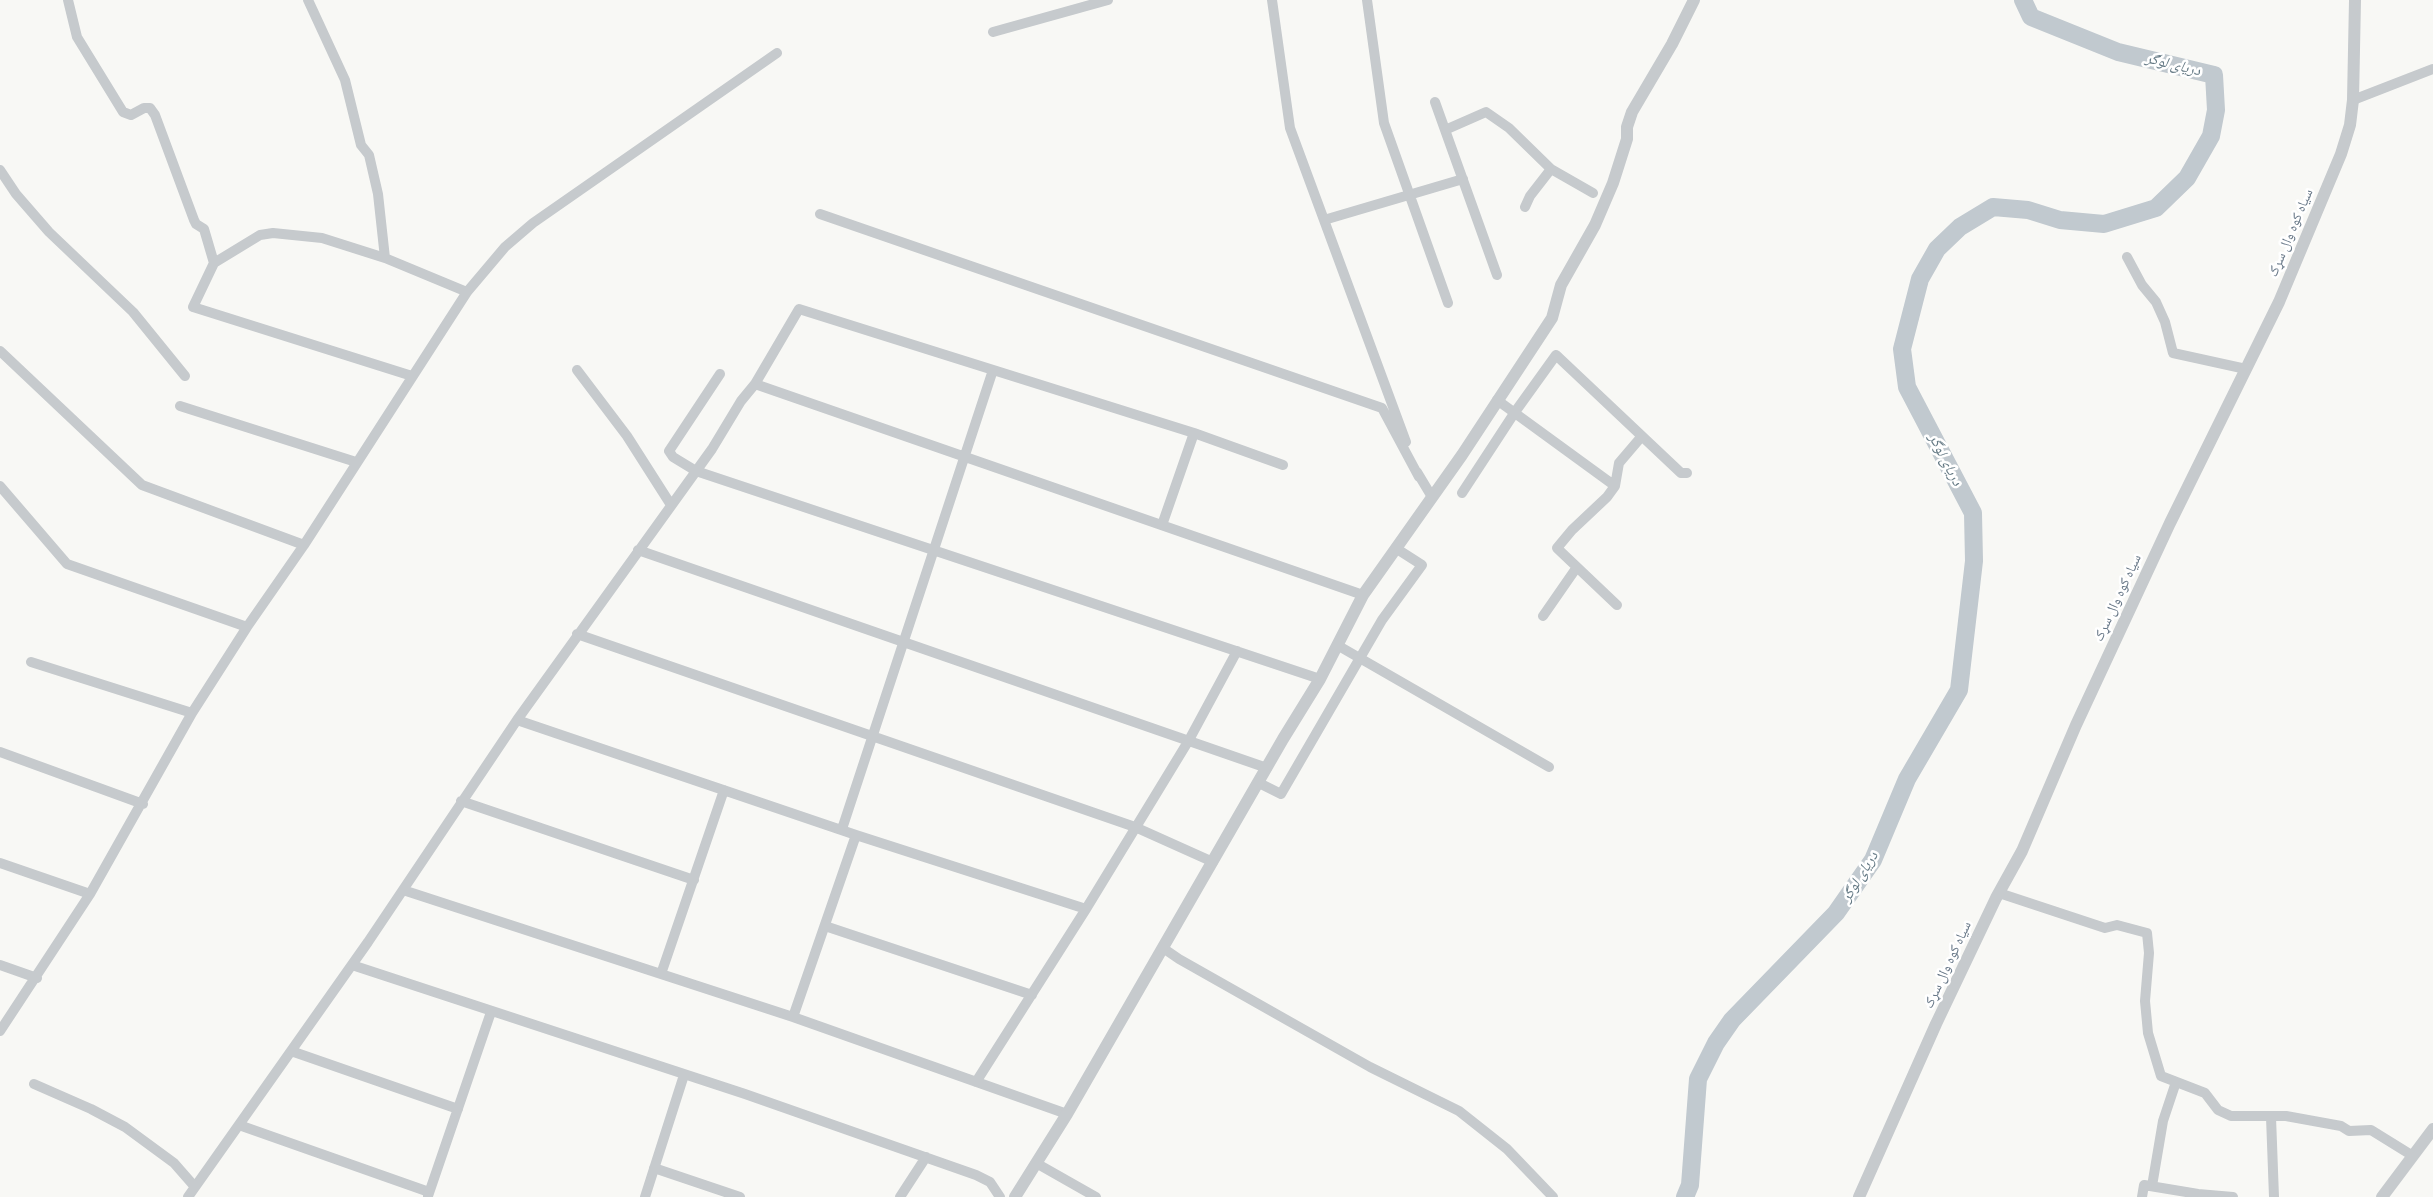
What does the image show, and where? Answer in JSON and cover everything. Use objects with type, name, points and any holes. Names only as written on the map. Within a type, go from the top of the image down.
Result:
[{"type":"street","points":[[68,0],[77,37],[123,112],[131,115],[144,108],[150,108],[155,115],[194,220],[204,230],[214,263]]},
{"type":"street","points":[[308,0],[345,80],[361,145],[369,156],[378,194],[385,258]]},
{"type":"street","points":[[993,32],[1108,0]]},
{"type":"street","points":[[1272,0],[1290,128],[1419,477]]},
{"type":"street","points":[[1367,0],[1384,124],[1448,303]]},
{"type":"street","points":[[1015,1197],[1039,1165],[1067,1114],[1166,950],[1212,862],[1320,678],[1363,595],[1397,549],[1552,318],[1561,285],[1595,226],[1614,183],[1627,140],[1627,127],[1632,112],[1672,44],[1694,0]]},
{"type":"street","name":"سیاه کوه وال سړک","points":[[1859,1197],[1936,1024],[1999,893],[2022,851],[2076,725],[2170,523],[2279,302],[2341,154],[2350,125],[2353,100],[2356,0]]},
{"type":"street","points":[[0,1031],[37,978],[90,894],[143,804],[192,713],[247,627],[304,545],[467,292],[505,247],[533,223],[777,53]]},
{"type":"street","points":[[2353,100],[2433,69]]},
{"type":"street","points":[[1435,102],[1497,274]]},
{"type":"street","points":[[1446,130],[1486,112],[1509,128],[1551,169],[1592,192]]},
{"type":"street","points":[[1525,207],[1530,196],[1551,169]]},
{"type":"street","points":[[0,170],[16,194],[49,232],[133,312],[185,376]]},
{"type":"street","points":[[1324,220],[1463,179]]},
{"type":"street","points":[[820,214],[1382,408],[1419,477],[1432,497]]},
{"type":"street","points":[[412,376],[193,307],[214,263],[260,235],[273,233],[322,238],[385,258],[467,292]]},
{"type":"street","points":[[2128,257],[2142,285],[2156,302],[2166,322],[2173,353],[2246,369]]},
{"type":"street","points":[[188,1197],[352,965],[461,801],[577,634],[696,471],[741,401],[755,384],[799,309],[1194,433],[1283,465]]},
{"type":"street","points":[[0,351],[142,485],[304,545]]},
{"type":"street","points":[[1462,493],[1515,412],[1556,355],[1681,473],[1687,473]]},
{"type":"street","points":[[577,370],[627,436],[671,505]]},
{"type":"street","points":[[842,829],[963,456],[993,370]]},
{"type":"street","points":[[720,374],[669,451],[673,457],[696,471],[1320,678]]},
{"type":"street","points":[[755,384],[1363,595]]},
{"type":"street","points":[[1497,400],[1615,486]]},
{"type":"street","points":[[180,406],[356,462]]},
{"type":"street","points":[[1162,525],[1194,433]]},
{"type":"street","points":[[1617,605],[1557,548],[1572,530],[1607,497],[1615,486],[1619,463],[1642,436]]},
{"type":"street","points":[[0,486],[67,564],[247,627]]},
{"type":"street","points":[[1259,783],[1281,794],[1382,620],[1422,566],[1397,549]]},
{"type":"street","points":[[638,550],[1267,768]]},
{"type":"street","points":[[1544,616],[1577,567]]},
{"type":"street","points":[[577,634],[1134,827],[1212,862]]},
{"type":"street","points":[[1338,645],[1549,767]]},
{"type":"street","points":[[976,1082],[1086,909],[1134,827],[1189,740],[1237,651]]},
{"type":"street","points":[[31,662],[192,713]]},
{"type":"street","points":[[518,720],[856,835],[1086,909]]},
{"type":"street","points":[[0,752],[143,804]]},
{"type":"street","points":[[661,974],[724,790]]},
{"type":"street","points":[[461,801],[694,880]]},
{"type":"street","points":[[793,1018],[856,835]]},
{"type":"street","points":[[0,863],[90,894]]},
{"type":"street","points":[[403,890],[793,1018],[1067,1114]]},
{"type":"street","points":[[1999,893],[2105,928],[2117,925],[2147,933],[2149,952],[2145,1000],[2148,1033],[2161,1076],[2205,1093],[2218,1110],[2230,1116],[2286,1116],[2341,1126],[2349,1130],[2371,1130],[2412,1156]]},
{"type":"street","points":[[825,926],[1032,995]]},
{"type":"street","points":[[1166,950],[1370,1067],[1459,1111],[1506,1149],[1553,1197]]},
{"type":"street","points":[[0,965],[37,978]]},
{"type":"street","points":[[352,965],[976,1174],[990,1182],[1000,1197]]},
{"type":"street","points":[[239,1125],[429,1194],[491,1012]]},
{"type":"street","points":[[291,1051],[458,1109]]},
{"type":"street","points":[[645,1197],[684,1075]]},
{"type":"street","points":[[2152,1186],[2163,1121],[2176,1082]]},
{"type":"street","points":[[34,1084],[91,1109],[125,1127],[174,1163],[195,1187]]},
{"type":"street","points":[[2271,1117],[2274,1197]]},
{"type":"street","points":[[2382,1197],[2433,1129]]},
{"type":"street","points":[[900,1197],[926,1157]]},
{"type":"street","points":[[1039,1165],[1096,1197]]},
{"type":"street","points":[[654,1168],[740,1197]]},
{"type":"street","points":[[2142,1197],[2144,1185],[2198,1194],[2233,1197]]},
{"type":"waterway","name":"دریای لوگر","points":[[1685,1197],[1690,1185],[1698,1079],[1716,1043],[1732,1020],[1836,913],[1873,860],[1907,779],[1959,690],[1974,561],[1973,513],[1907,387],[1902,349],[1920,279],[1937,249],[1960,227],[1993,207],[2028,210],[2060,220],[2104,224],[2156,208],[2187,178],[2211,136],[2216,110],[2214,75],[2118,52],[2031,17],[2023,0]]}]
